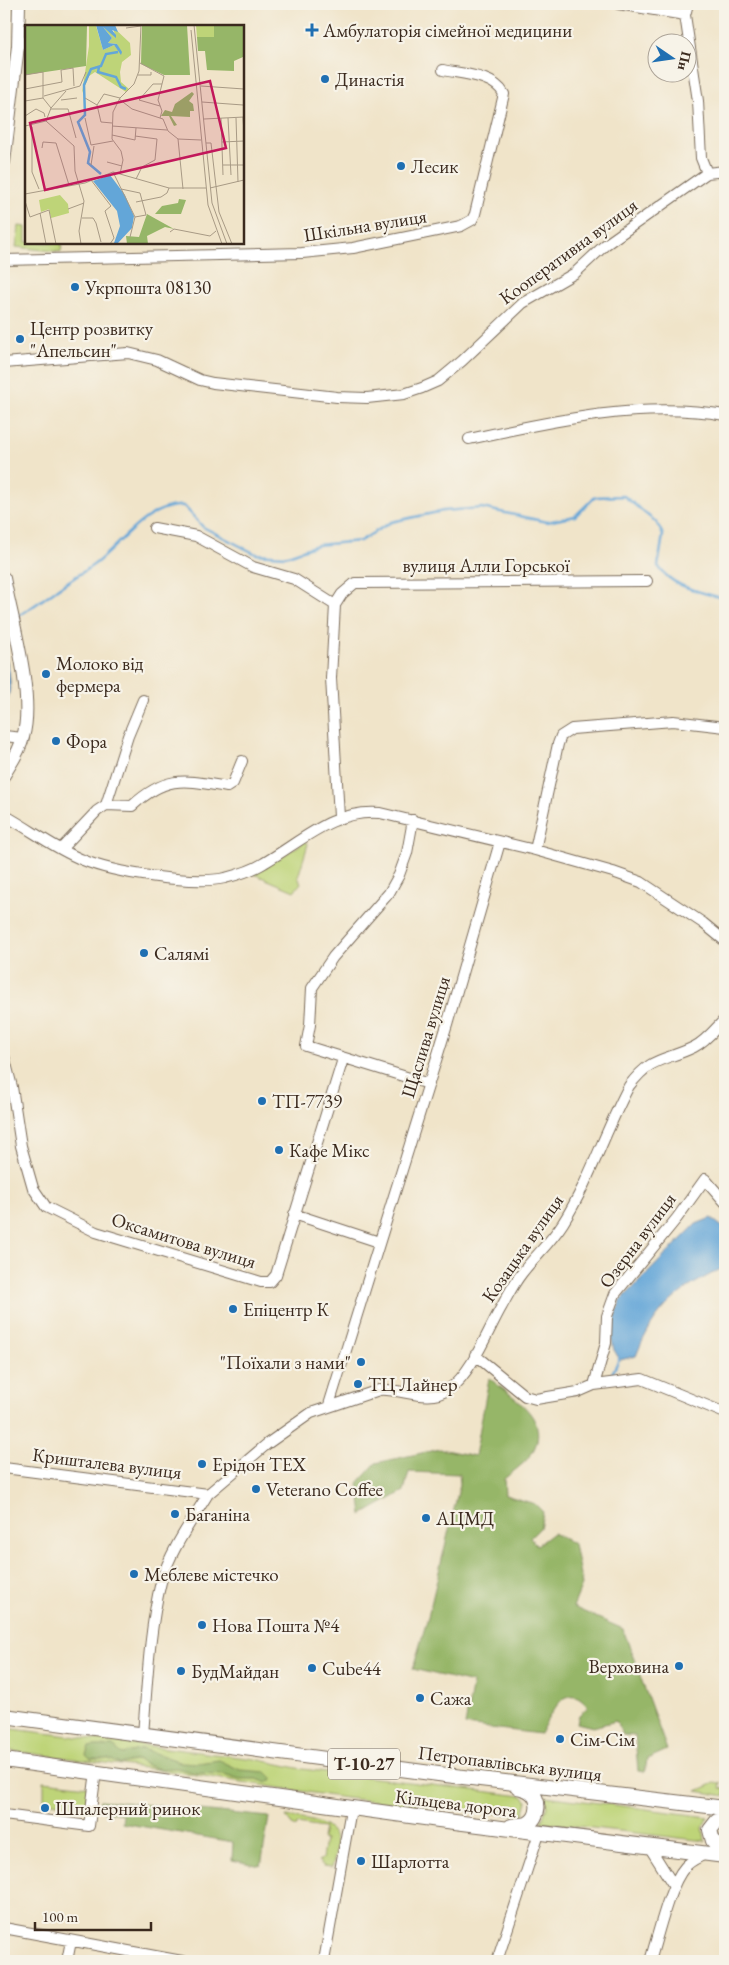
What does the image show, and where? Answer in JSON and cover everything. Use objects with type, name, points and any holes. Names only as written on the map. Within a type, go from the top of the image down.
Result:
[{"type":"highway","name":"Петропавлівська вулиця","points":[[4,1716],[502,1782],[725,1808]]},
{"type":"highway","name":"Кільцева дорога","points":[[4,1760],[96,1771],[498,1828],[725,1856]]},
{"type":"highway","points":[[498,1828],[526,1824],[534,1819],[538,1804],[529,1790],[502,1782]]},
{"type":"highway","points":[[725,1819],[717,1821],[710,1830],[713,1841],[725,1848]]},
{"type":"main road","points":[[4,162],[18,46],[19,4]]},
{"type":"main road","points":[[4,578],[16,636],[26,710],[24,738],[4,775]]},
{"type":"street","points":[[618,4],[685,15]]},
{"type":"street","points":[[688,4],[685,15],[698,101],[701,158],[707,173]]},
{"type":"street","name":"Шкільна вулиця","points":[[4,260],[302,253],[353,248],[461,226],[472,220],[475,214],[504,94],[500,87],[491,81],[443,70]]},
{"type":"street","name":"Кооперативна вулиця","points":[[4,363],[128,353],[157,360],[200,380],[213,383],[336,397],[367,398],[404,394],[438,381],[523,303],[575,273],[605,245],[707,173],[725,171]]},
{"type":"street","points":[[469,438],[554,421],[613,414],[661,412],[725,415]]},
{"type":"street","points":[[154,528],[196,536],[253,567],[294,579],[335,606],[331,678],[338,817]]},
{"type":"street","name":"вулиця Алли Горської","points":[[335,606],[342,594],[355,583],[647,581]]},
{"type":"street","points":[[106,806],[128,736],[143,700]]},
{"type":"street","points":[[535,850],[558,744],[566,732],[572,729],[673,720],[725,727]]},
{"type":"street","points":[[4,736],[24,738]]},
{"type":"street","points":[[60,849],[97,811],[106,806],[132,806],[146,793],[182,780],[226,787],[233,783],[242,761]]},
{"type":"street","points":[[4,815],[82,860],[128,873],[176,878],[224,878],[262,865],[338,817],[366,812],[413,820],[535,850],[614,872],[641,882],[704,922],[725,941]]},
{"type":"street","points":[[413,820],[407,854],[399,875],[388,893],[333,957],[312,988],[310,1025],[306,1046],[429,1084]]},
{"type":"street","name":"Щаслива вулиця","points":[[329,1405],[429,1084],[500,842]]},
{"type":"street","name":"Козацька вулиця","points":[[208,1494],[251,1457],[311,1413],[329,1405],[388,1389],[425,1396],[449,1389],[461,1377],[475,1355],[522,1273],[544,1249],[578,1198],[629,1086],[640,1072],[654,1061],[695,1047],[725,1019]]},
{"type":"street","name":"Оксамитова вулиця","points":[[4,1056],[12,1087],[21,1146],[33,1188],[46,1207],[96,1232],[262,1282],[270,1282],[276,1276],[343,1059]]},
{"type":"street","name":"Озерна вулиця","points":[[594,1385],[606,1343],[607,1316],[615,1294],[677,1218],[705,1179],[725,1202]]},
{"type":"street","points":[[294,1214],[380,1242]]},
{"type":"street","points":[[475,1355],[525,1396],[536,1399],[578,1392],[594,1385],[642,1379],[725,1413]]},
{"type":"street","name":"Кришталева вулиця","points":[[4,1468],[208,1494]]},
{"type":"street","points":[[142,1735],[154,1623],[161,1582],[180,1539],[208,1494]]},
{"type":"street","points":[[4,1815],[89,1826],[96,1771]]},
{"type":"street","points":[[324,1961],[351,1808]]},
{"type":"street","points":[[497,1961],[539,1833]]},
{"type":"street","points":[[650,1848],[674,1886]]},
{"type":"street","points":[[650,1961],[674,1886],[684,1868],[705,1854]]},
{"type":"street","points":[[4,1928],[182,1961]]},
{"type":"street","points":[[67,1961],[70,1941]]},
{"type":"green space","points":[[19,226],[25,227],[25,244],[62,244],[61,252],[16,247]]},
{"type":"green space","points":[[306,841],[308,844],[298,877],[301,883],[294,891],[254,874]]},
{"type":"green space","points":[[489,1378],[528,1411],[538,1431],[536,1443],[530,1456],[504,1479],[505,1495],[535,1504],[543,1512],[540,1528],[530,1538],[537,1545],[553,1533],[574,1544],[582,1585],[573,1607],[623,1629],[667,1750],[647,1759],[645,1772],[638,1771],[635,1736],[623,1735],[616,1721],[593,1727],[577,1723],[579,1715],[588,1707],[580,1699],[573,1696],[566,1697],[560,1702],[548,1718],[540,1734],[465,1725],[473,1683],[413,1669],[429,1613],[460,1484],[459,1474],[409,1472],[404,1491],[362,1515],[358,1483],[376,1463],[440,1449],[475,1456]]},
{"type":"green space","points":[[4,1728],[255,1759],[302,1769],[522,1796],[527,1801],[523,1815],[520,1816],[345,1798],[184,1773],[4,1750]]},
{"type":"green space","points":[[113,1746],[122,1754],[143,1749],[181,1762],[198,1763],[219,1760],[240,1770],[266,1772],[273,1779],[267,1783],[257,1779],[239,1779],[224,1774],[195,1773],[176,1768],[160,1769],[148,1766],[138,1760],[120,1764],[109,1759],[90,1759],[86,1755],[89,1747]]},
{"type":"green space","points":[[44,1781],[88,1786],[86,1807],[44,1801]]},
{"type":"green space","points":[[715,1783],[721,1783],[720,1788],[725,1789],[725,1796],[697,1791]]},
{"type":"green space","points":[[545,1796],[708,1817],[703,1827],[705,1841],[541,1822],[547,1807]]},
{"type":"green space","points":[[100,1800],[269,1817],[261,1866],[232,1860],[233,1842],[122,1823],[123,1814],[98,1810]]},
{"type":"green space","points":[[286,1817],[309,1820],[327,1827],[336,1842],[336,1853],[332,1867],[324,1866],[318,1861],[322,1859],[325,1840],[322,1839],[324,1828],[297,1824],[297,1827],[292,1825]]},
{"type":"water","points":[[4,648],[10,684],[8,697],[4,702]]},
{"type":"water","points":[[711,1218],[725,1229],[725,1267],[694,1284],[671,1301],[652,1324],[636,1356],[620,1360],[614,1350],[611,1336],[620,1301],[696,1224]]},
{"type":"waterway","points":[[16,617],[96,563],[147,517],[171,507],[184,506],[203,527],[256,554],[285,556],[317,545],[360,541],[391,522],[443,511],[482,508],[547,522],[575,516],[595,497],[624,496],[657,523],[663,535],[658,566],[664,573],[688,588],[725,599]]},
{"type":"waterway","points":[[611,1376],[620,1357]]},
{"type":"place","name":"Амбулаторія сімейної медицини","points":[[312,30]]},
{"type":"place","name":"Династiя","points":[[325,79]]},
{"type":"place","name":"Лесик","points":[[401,166]]},
{"type":"place","name":"Укрпошта 08130","points":[[75,287]]},
{"type":"place","name":"Центр розвитку \"Апельсин\"","points":[[20,339]]},
{"type":"place","name":"Молоко від фермера","points":[[46,674]]},
{"type":"place","name":"Фора","points":[[56,741]]},
{"type":"place","name":"Салямі","points":[[144,953]]},
{"type":"place","name":"ТП-7739","points":[[262,1101]]},
{"type":"place","name":"Кафе Мікс","points":[[279,1150]]},
{"type":"place","name":"Епіцентр К","points":[[233,1309]]},
{"type":"place","name":"\"Поїхали з нами\"","points":[[361,1362]]},
{"type":"place","name":"ТЦ Лайнер","points":[[358,1384]]},
{"type":"place","name":"Ерідон ТЕХ","points":[[202,1464]]},
{"type":"place","name":"Veterano Coffee","points":[[256,1489]]},
{"type":"place","name":"Баганіна","points":[[175,1514]]},
{"type":"place","name":"АЦМД","points":[[426,1518]]},
{"type":"place","name":"Меблеве містечко","points":[[134,1574]]},
{"type":"place","name":"Нова Пошта №4","points":[[202,1625]]},
{"type":"place","name":"Верховина","points":[[679,1666]]},
{"type":"place","name":"Cube44","points":[[312,1668]]},
{"type":"place","name":"БудМайдан","points":[[181,1671]]},
{"type":"place","name":"Сажа","points":[[420,1698]]},
{"type":"place","name":"Сім-Сім","points":[[560,1739]]},
{"type":"place","name":"Шпалерний ринок","points":[[45,1808]]},
{"type":"place","name":"Шарлотта","points":[[361,1861]]}]
